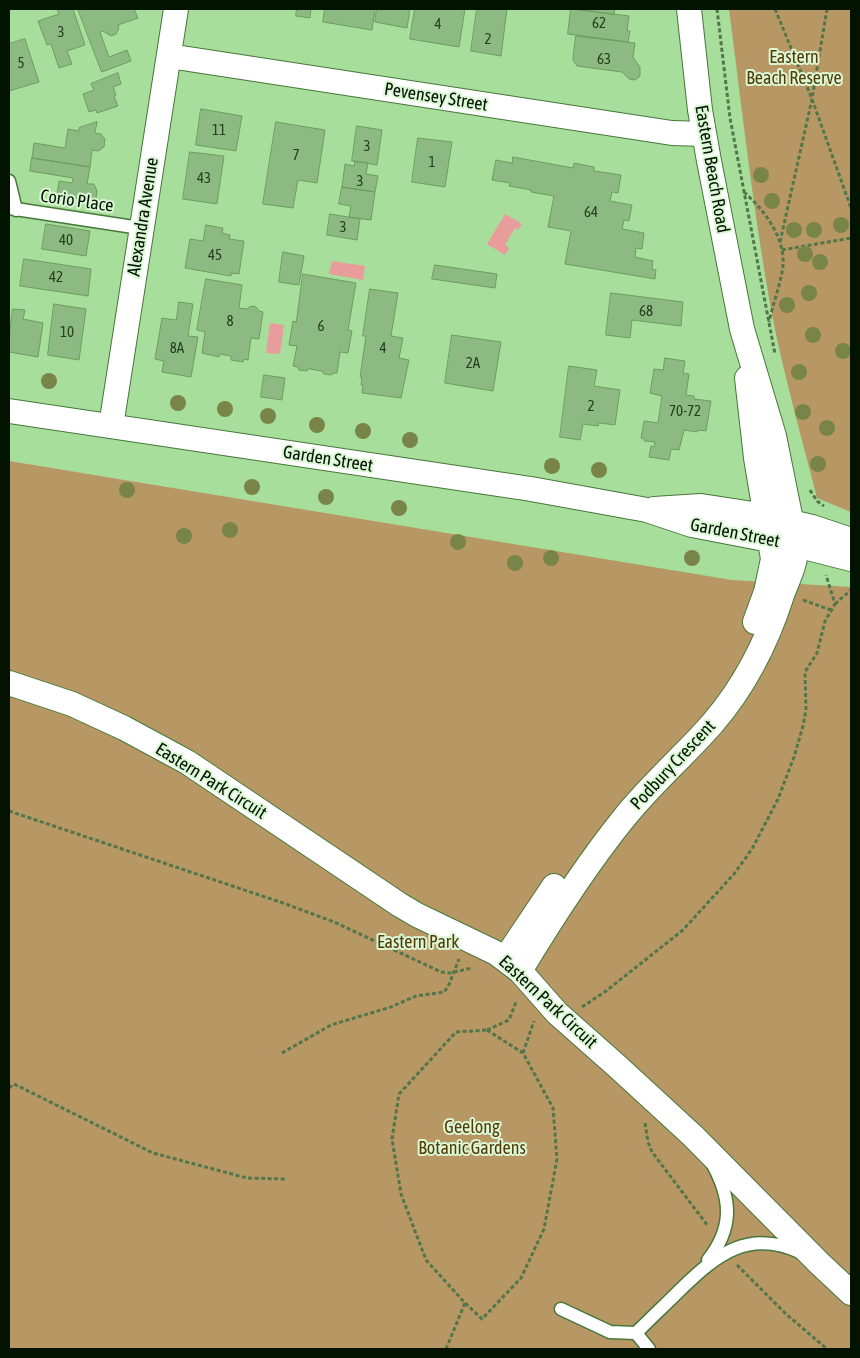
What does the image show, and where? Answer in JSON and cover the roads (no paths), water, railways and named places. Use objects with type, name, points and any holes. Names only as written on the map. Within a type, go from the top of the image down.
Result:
[{"type":"street","name":"Alexandra Avenue","points":[[111,426],[140,228],[176,9]]},
{"type":"street","name":"Eastern Beach Road","points":[[689,9],[704,134],[742,329],[754,442],[770,539]]},
{"type":"street","name":"Pevensey Street","points":[[168,56],[672,133],[704,134]]},
{"type":"street","name":"Eastern Beach Road","points":[[742,329],[774,436],[796,545]]},
{"type":"street","name":"Garden Street","points":[[9,412],[531,489],[647,510],[692,525],[770,539],[851,559]]},
{"type":"street","name":"Garden Street","points":[[647,510],[701,506],[791,521],[851,540]]},
{"type":"street","name":"Podbury Crescent","points":[[513,965],[556,884],[602,820],[636,779],[685,732],[720,690],[746,646],[763,600],[773,563],[770,539]]},
{"type":"street","name":"Podbury Crescent","points":[[513,965],[558,910],[608,838],[655,782],[713,724],[736,693],[749,672],[771,625],[795,559],[796,545]]},
{"type":"street","name":"Eastern Park Circuit","points":[[9,683],[72,704],[124,728],[187,762],[400,905],[432,923],[464,937],[513,965],[565,1021],[693,1136],[851,1293]]},
{"type":"lane","points":[[9,181],[12,209]]},
{"type":"lane","name":"Corio Place","points":[[12,209],[140,228]]},
{"type":"lane","points":[[561,1309],[610,1332],[636,1333],[723,1247],[728,1218],[728,1202],[715,1169],[693,1136]]},
{"type":"lane","points":[[723,1247],[758,1243],[777,1244],[802,1252],[819,1263]]},
{"type":"lane","points":[[636,1333],[649,1349]]},
{"type":"park label","name":"Eastern Beach Reserve","points":[[794,67]]},
{"type":"park label","name":"Eastern Park","points":[[418,942]]},
{"type":"park label","name":"Geelong Botanic Gardens","points":[[472,1137]]}]
